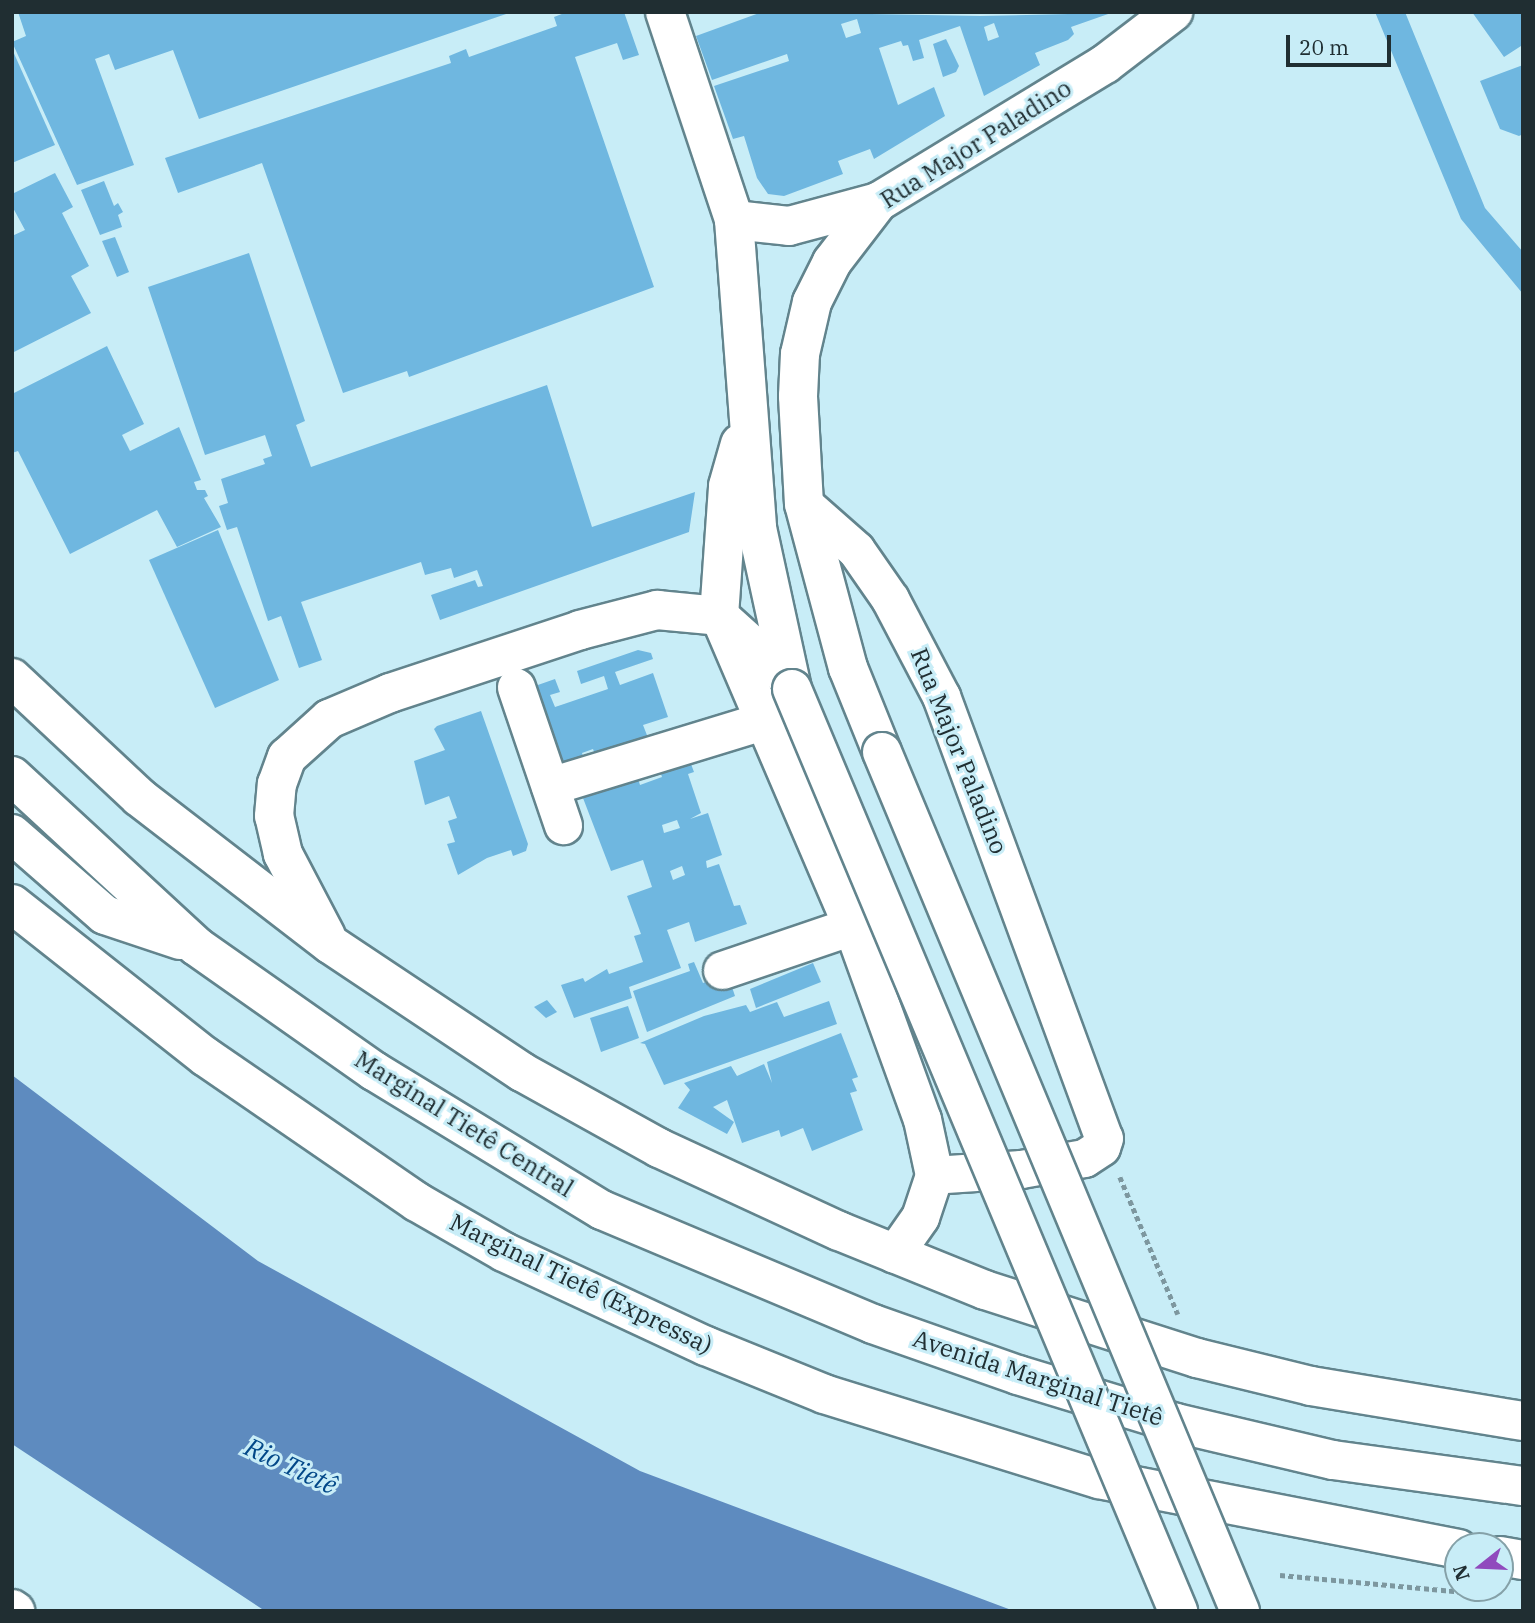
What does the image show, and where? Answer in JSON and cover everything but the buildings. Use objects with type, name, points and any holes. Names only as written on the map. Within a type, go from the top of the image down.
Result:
[{"type":"main road","points":[[665,12],[734,220],[757,528],[789,683],[1178,1611]]},
{"type":"main road","name":"Rua Major Paladino","points":[[804,504],[798,396],[800,354],[812,302],[832,262],[878,202],[1105,64],[1173,12]]},
{"type":"main road","points":[[734,220],[789,226],[878,202]]},
{"type":"main road","points":[[719,616],[728,486],[748,419]]},
{"type":"main road","points":[[804,504],[844,657],[1240,1611]]},
{"type":"main road","points":[[330,944],[283,854],[274,816],[276,784],[287,757],[307,735],[359,705],[631,613],[657,610],[719,616],[789,683]]},
{"type":"main road","points":[[12,678],[139,797],[330,944],[522,1072],[659,1148],[894,1254],[985,1290],[1196,1358],[1324,1389],[1523,1421]]},
{"type":"main road","points":[[12,776],[196,946]]},
{"type":"main road","points":[[12,834],[105,915],[196,946]]},
{"type":"main road","name":"Marginal Tietê (Expressa)","points":[[12,904],[206,1057],[328,1145],[504,1252],[706,1346],[824,1394],[943,1434],[1099,1479],[1444,1546]]},
{"type":"main road","name":"Marginal Tietê Central","points":[[196,946],[374,1071],[500,1150],[602,1209],[750,1272]]},
{"type":"main road","name":"Avenida Marginal Tietê","points":[[750,1272],[873,1324],[1018,1375],[1176,1423],[1333,1460],[1523,1486]]},
{"type":"street","name":"Rua Major Paladino","points":[[804,504],[856,550],[890,599],[930,673],[968,765],[1104,1138]]},
{"type":"street","points":[[719,616],[852,926],[922,1119],[934,1175],[920,1217],[894,1254]]},
{"type":"street","points":[[516,687],[563,825]]},
{"type":"street","points":[[550,786],[762,720]]},
{"type":"street","points":[[722,970],[852,926]]},
{"type":"street","points":[[934,1175],[1021,1169],[1084,1158],[1101,1147],[1104,1138]]},
{"type":"path","points":[[1104,1138],[1196,1358]]},
{"type":"path","points":[[1280,1575],[1444,1590]]},
{"type":"water","name":"Rio Tietê","points":[[12,1075],[258,1261],[640,1471],[1014,1611],[265,1611],[12,1444]]}]
